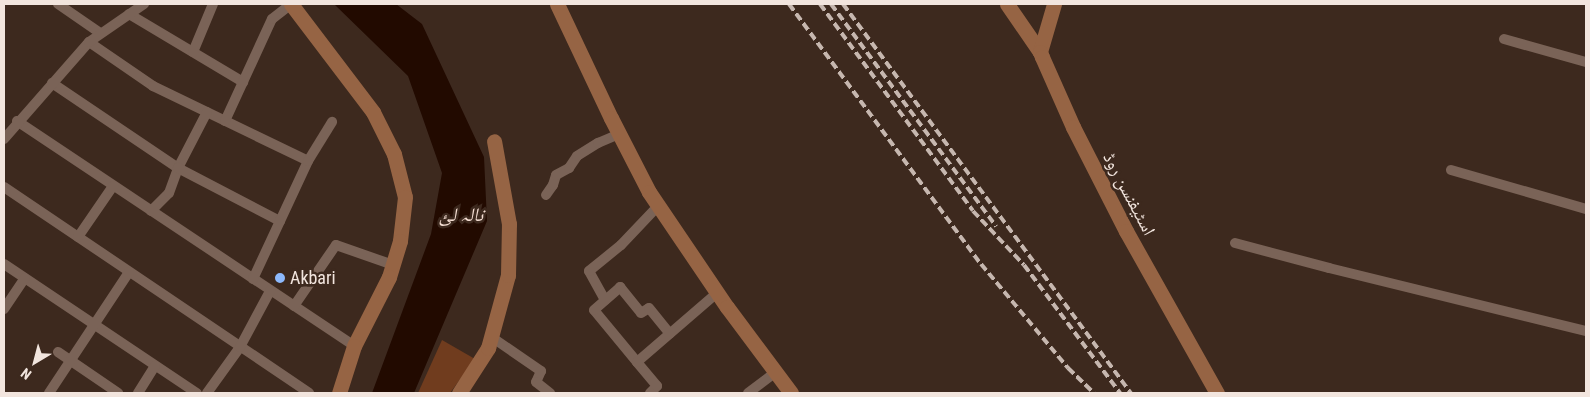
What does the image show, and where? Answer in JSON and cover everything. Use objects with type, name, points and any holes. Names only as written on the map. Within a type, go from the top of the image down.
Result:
[{"type":"street","points":[[58,4],[70,7],[100,33]]},
{"type":"street","points":[[4,139],[17,121],[89,42],[144,4]]},
{"type":"street","points":[[193,52],[213,4]]},
{"type":"street","points":[[225,121],[272,19],[291,4],[373,112],[394,154],[405,197],[400,241],[393,265],[354,346],[339,393]]},
{"type":"street","points":[[557,4],[619,134],[650,192],[717,293],[774,373],[791,393]]},
{"type":"street","name":"اسٹیفنسن روڈ","points":[[1006,4],[1040,52],[1073,127],[1126,231],[1216,393]]},
{"type":"street","points":[[1040,52],[1054,4]]},
{"type":"street","points":[[129,14],[243,82]]},
{"type":"street","points":[[1504,39],[1586,62]]},
{"type":"street","points":[[89,42],[153,86],[308,161]]},
{"type":"street","points":[[52,83],[178,168],[280,221]]},
{"type":"street","points":[[150,211],[169,193],[178,168],[207,112]]},
{"type":"street","points":[[17,121],[354,346]]},
{"type":"street","points":[[253,279],[308,161],[332,122]]},
{"type":"street","points":[[546,195],[553,186],[556,175],[569,168],[577,156],[598,143],[619,134]]},
{"type":"street","points":[[459,393],[488,348],[508,275],[509,224],[494,141]]},
{"type":"street","points":[[1451,170],[1586,209]]},
{"type":"street","points":[[78,237],[113,186]]},
{"type":"street","points":[[4,187],[309,393]]},
{"type":"street","points":[[605,300],[589,271],[621,245],[659,205]]},
{"type":"street","points":[[1235,243],[1586,331]]},
{"type":"street","points":[[294,306],[336,245],[393,265]]},
{"type":"street","points":[[4,264],[196,393]]},
{"type":"street","points":[[49,393],[129,272]]},
{"type":"street","points":[[4,309],[24,278]]},
{"type":"street","points":[[650,393],[657,386],[594,310],[620,287],[641,313],[648,308],[670,334]]},
{"type":"street","points":[[207,393],[240,347],[270,290]]},
{"type":"street","points":[[637,362],[717,293]]},
{"type":"street","points":[[490,336],[541,371],[536,382],[550,393]]},
{"type":"street","points":[[58,352],[118,393]]},
{"type":"street","points":[[138,393],[155,366]]},
{"type":"street","points":[[748,393],[774,373]]},
{"type":"shaded area","points":[[442,340],[475,359],[450,393],[418,393]]},
{"type":"water","name":"نالہ لئ","points":[[334,4],[396,4],[422,24],[484,157],[487,221],[414,393],[372,393],[431,234],[442,173],[408,76]]},
{"type":"railway","points":[[789,4],[981,264],[1068,368],[1094,393]]},
{"type":"railway","points":[[820,4],[973,211],[1024,265],[1120,393]]},
{"type":"railway","points":[[831,4],[996,226]]},
{"type":"railway","points":[[843,4],[1131,393]]},
{"type":"place","name":"Akbari","points":[[280,278]]}]
